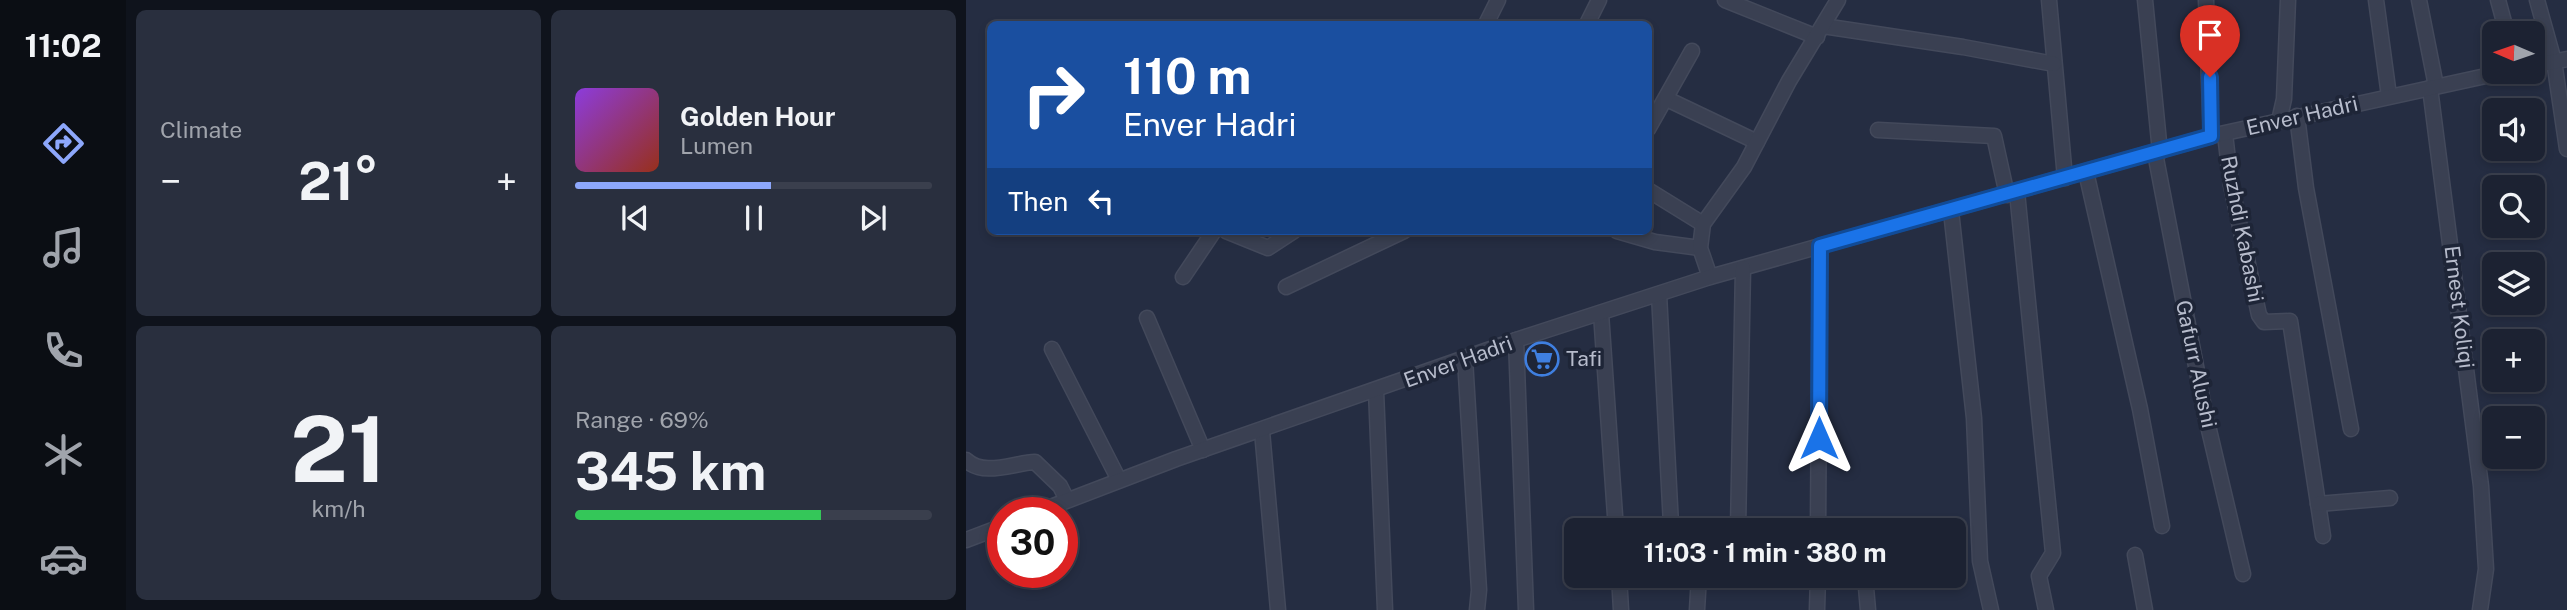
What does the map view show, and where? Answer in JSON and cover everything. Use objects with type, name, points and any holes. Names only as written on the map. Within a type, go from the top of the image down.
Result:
[{"type":"street","points":[[1488,21],[1498,0]]},
{"type":"street","points":[[1588,21],[1599,0]]},
{"type":"street","points":[[1725,0],[1820,32],[1963,47],[2053,64]]},
{"type":"street","points":[[1710,277],[1700,248],[1703,224],[1726,195],[1838,0]]},
{"type":"street","points":[[2049,0],[2065,178]]},
{"type":"street","name":"Gafurr Alushi","points":[[2145,0],[2158,152],[2202,400],[2243,574]]},
{"type":"street","points":[[2206,0],[2218,135]]},
{"type":"street","points":[[2279,121],[2284,99],[2288,0]]},
{"type":"street","points":[[2376,0],[2389,96]]},
{"type":"street","points":[[2419,0],[2433,87]]},
{"type":"street","points":[[2498,0],[2504,21]]},
{"type":"street","points":[[2537,0],[2561,60],[2567,149]]},
{"type":"street","points":[[1652,122],[1692,51]]},
{"type":"street","name":"Enver Hadri","points":[[1075,497],[1516,340],[1710,277],[2218,135],[2482,77]]},
{"type":"street","name":"Ernest Koliqi","points":[[2433,87],[2481,486],[2486,569],[2480,610]]},
{"type":"street","points":[[1671,101],[1757,142]]},
{"type":"street","points":[[2297,116],[2306,188],[2351,429]]},
{"type":"street","points":[[1878,130],[1994,136],[2012,194],[2053,553],[2039,576],[2046,610]]},
{"type":"street","name":"Ruzhdi Kabashi","points":[[2218,135],[2259,315],[2264,322],[2290,321],[2323,536]]},
{"type":"street","points":[[2086,172],[2140,409],[2162,526]]},
{"type":"street","points":[[1652,192],[1703,224]]},
{"type":"street","points":[[1951,211],[1974,418],[1980,561],[1991,610]]},
{"type":"street","points":[[1183,277],[1210,235]]},
{"type":"street","points":[[1236,235],[1268,248],[1288,235]]},
{"type":"street","points":[[1286,287],[1396,235]]},
{"type":"street","points":[[1630,235],[1655,242],[1700,248]]},
{"type":"street","points":[[1818,518],[1820,246]]},
{"type":"street","points":[[1738,518],[1743,268]]},
{"type":"street","points":[[1659,294],[1671,518]]},
{"type":"street","points":[[1601,313],[1615,518]]},
{"type":"street","points":[[1147,318],[1203,450]]},
{"type":"street","points":[[1516,340],[1526,610]]},
{"type":"street","points":[[1052,349],[1119,480]]},
{"type":"street","points":[[1465,359],[1479,590],[1477,610]]},
{"type":"street","points":[[1376,391],[1385,610]]},
{"type":"street","points":[[1262,430],[1278,610]]},
{"type":"street","points":[[966,460],[973,467],[987,469],[1035,461],[1051,476],[1065,497]]},
{"type":"street","points":[[2318,504],[2390,498]]},
{"type":"street","points":[[966,540],[987,532]]},
{"type":"street","points":[[2135,555],[2145,610]]},
{"type":"street","points":[[1620,588],[1621,610]]},
{"type":"street","points":[[1697,610],[1698,588]]},
{"type":"street","points":[[1817,588],[1817,610]]},
{"type":"street","points":[[1866,588],[1868,610]]},
{"type":"place","name":"Tafi","points":[[1542,359]]},
{"type":"route","points":[[1819,438],[1820,246],[1924,219],[2211,136],[2210,77]]}]
